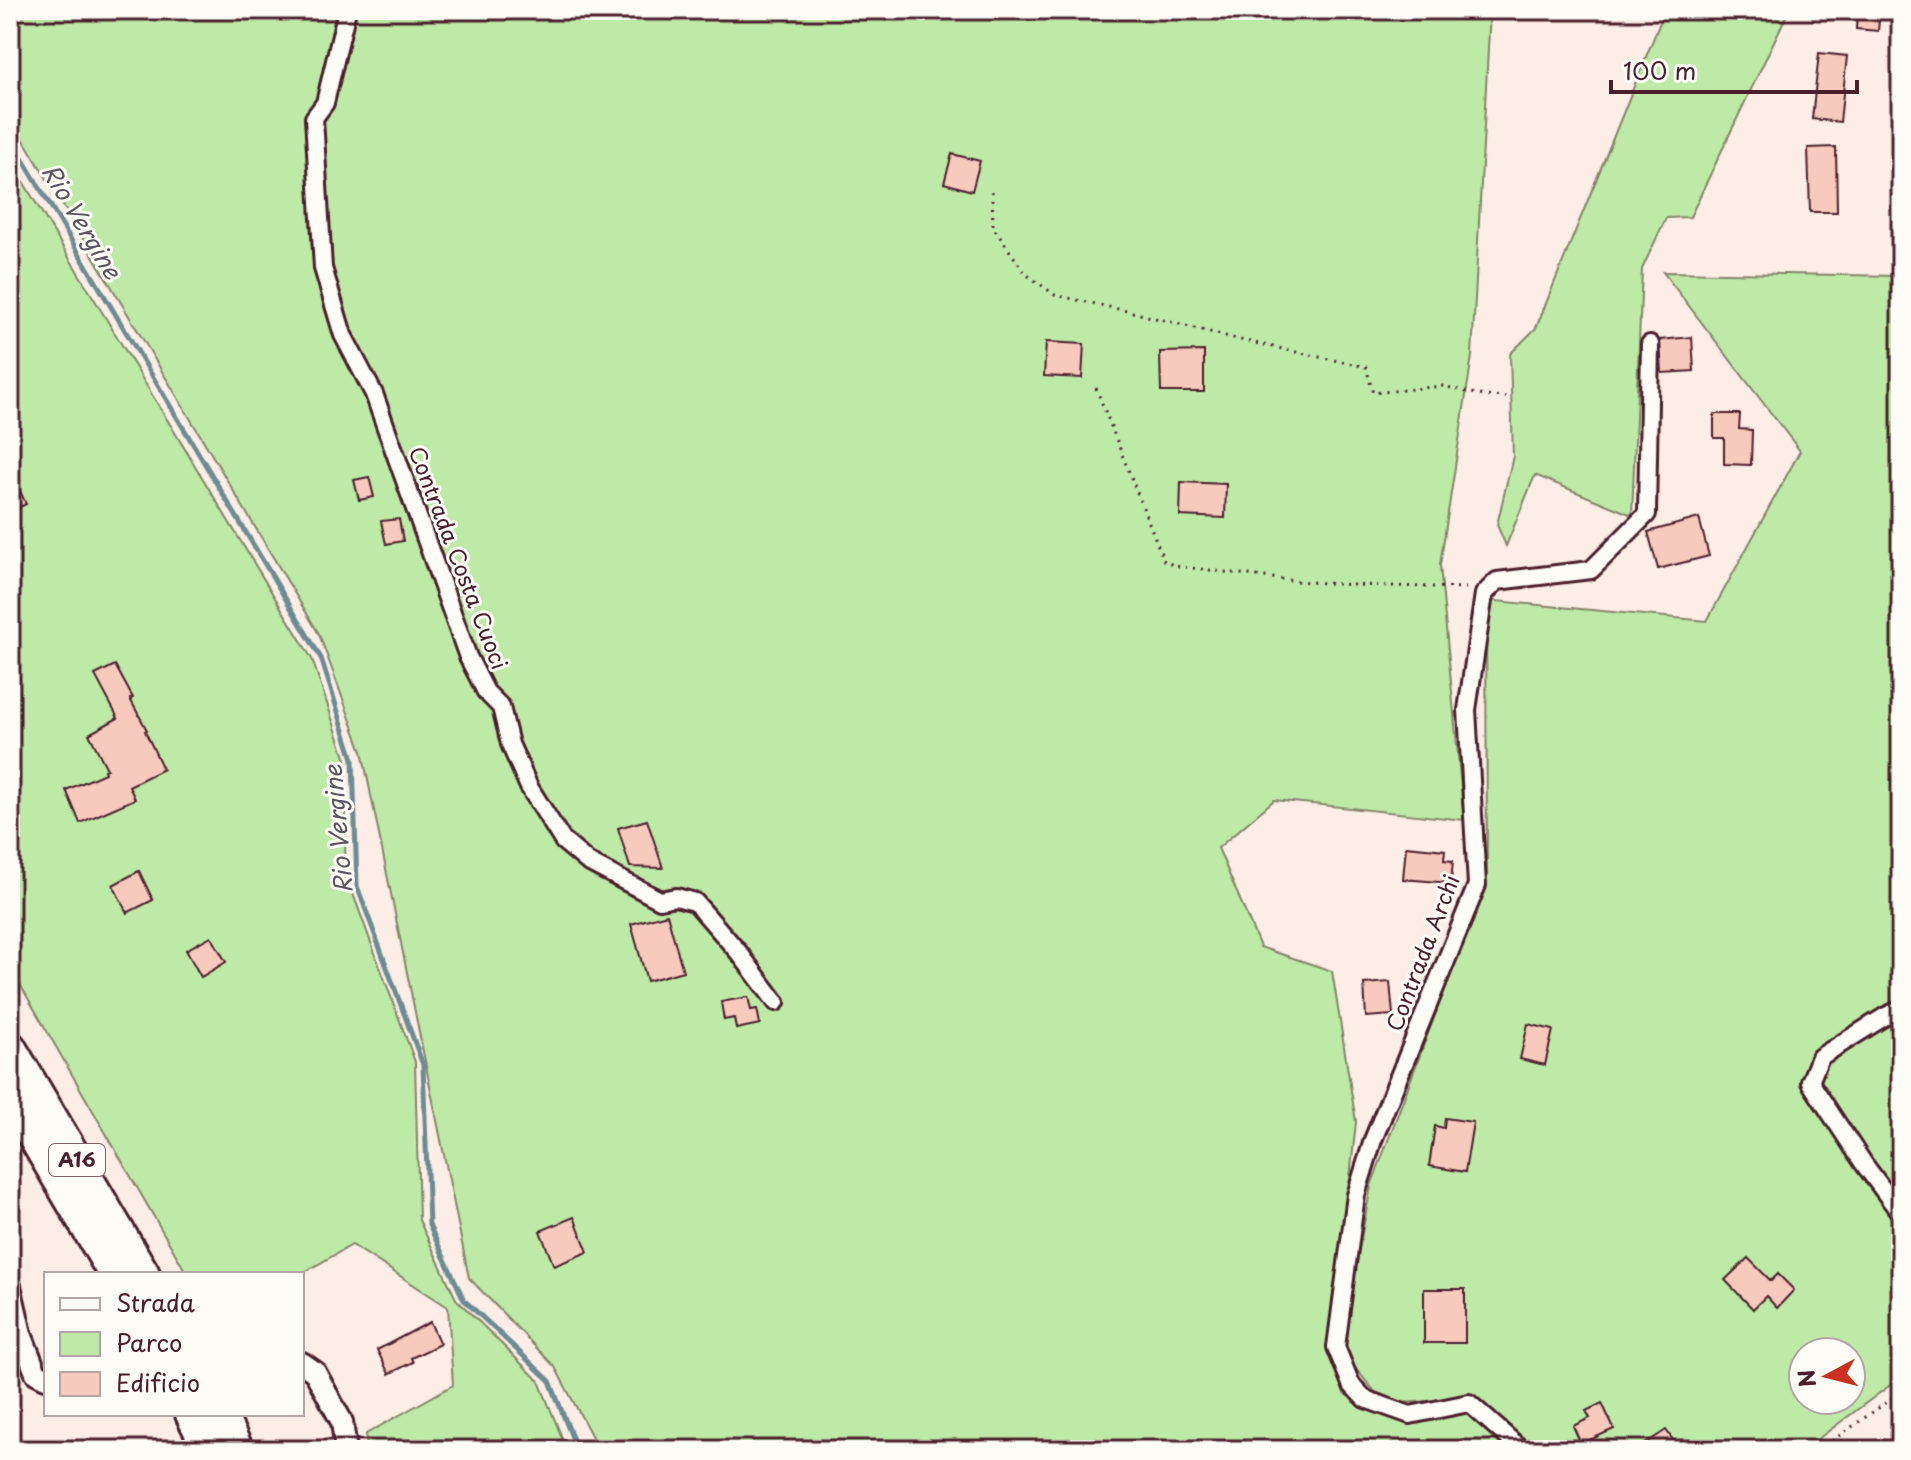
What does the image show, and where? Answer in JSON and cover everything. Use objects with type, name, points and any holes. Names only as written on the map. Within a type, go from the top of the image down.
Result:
[{"type":"highway","name":"A16","points":[[10,1047],[143,1272]]},
{"type":"highway","name":"A16","points":[[10,1097],[113,1272]]},
{"type":"highway","points":[[192,1416],[209,1450]]},
{"type":"highway","points":[[221,1416],[238,1450]]},
{"type":"street","name":"Contrada Costa Cuoci","points":[[347,10],[325,103],[314,118],[323,268],[343,335],[374,394],[468,657],[486,692],[501,707],[510,744],[529,787],[563,841],[588,862],[660,900],[676,897],[695,902],[776,1002]]},
{"type":"street","name":"Contrada Archi","points":[[1522,1450],[1469,1403],[1410,1415],[1365,1399],[1351,1384],[1336,1347],[1356,1195],[1369,1154],[1477,885],[1467,710],[1484,594],[1497,581],[1591,570],[1647,514],[1650,344]]},
{"type":"street","points":[[1901,1009],[1820,1057],[1810,1082],[1901,1214]]},
{"type":"street","points":[[10,1286],[21,1334],[36,1373],[44,1377]]},
{"type":"street","points":[[304,1364],[315,1372],[342,1422],[346,1450]]},
{"type":"path","points":[[992,191],[993,227],[1026,274],[1055,295],[1366,367],[1373,393],[1443,386],[1484,396],[1507,397]]},
{"type":"path","points":[[1096,388],[1164,561],[1176,566],[1296,581],[1472,588]]},
{"type":"path","points":[[1819,1450],[1901,1392]]},
{"type":"green space","points":[[10,10],[1490,10],[1472,356],[1440,565],[1464,820],[1274,800],[1218,848],[1260,947],[1332,971],[1356,1122],[1332,1346],[1344,1394],[1406,1422],[1471,1413],[1514,1450],[599,1450],[555,1367],[469,1278],[362,751],[319,634],[10,117]]},
{"type":"green space","points":[[1665,10],[1789,10],[1690,217],[1666,218],[1642,269],[1632,515],[1535,475],[1506,546],[1497,525],[1513,456],[1510,354],[1536,328]]},
{"type":"green space","points":[[10,160],[312,659],[346,760],[345,872],[415,1062],[419,1220],[456,1299],[539,1381],[567,1450],[367,1450],[366,1434],[453,1385],[448,1307],[352,1245],[304,1272],[186,1272],[10,967]]},
{"type":"green space","points":[[1663,272],[1901,276],[1901,1377],[1867,1402],[1867,1336],[1787,1336],[1787,1416],[1849,1416],[1803,1450],[1533,1450],[1472,1398],[1385,1404],[1340,1350],[1371,1186],[1487,876],[1486,600],[1707,621],[1800,451]]},
{"type":"building","points":[[1857,10],[1880,10],[1878,31],[1856,29]]},
{"type":"building","points":[[1819,53],[1847,56],[1840,122],[1812,119]]},
{"type":"building","points":[[1836,147],[1837,212],[1810,212],[1808,148]]},
{"type":"building","points":[[952,154],[980,161],[972,191],[944,183]]},
{"type":"building","points":[[1692,337],[1694,371],[1662,373],[1660,340]]},
{"type":"building","points":[[1046,342],[1084,344],[1082,378],[1044,376]]},
{"type":"building","points":[[1204,351],[1204,392],[1161,392],[1160,352]]},
{"type":"building","points":[[1714,414],[1740,414],[1739,429],[1752,430],[1751,465],[1724,464],[1724,438],[1714,438]]},
{"type":"building","points":[[10,470],[26,504],[10,512]]},
{"type":"building","points":[[369,477],[374,497],[359,500],[354,480]]},
{"type":"building","points":[[1181,482],[1226,484],[1225,518],[1180,516]]},
{"type":"building","points":[[1699,518],[1709,556],[1658,569],[1648,532]]},
{"type":"building","points":[[399,519],[403,541],[386,544],[381,521]]},
{"type":"building","points":[[115,665],[133,698],[130,699],[163,769],[129,786],[135,799],[80,823],[66,790],[105,773],[107,769],[89,734],[118,718],[95,675]]},
{"type":"building","points":[[647,820],[663,868],[630,867],[618,828]]},
{"type":"building","points":[[1406,846],[1445,850],[1444,860],[1453,861],[1451,883],[1403,879]]},
{"type":"building","points":[[139,871],[153,900],[127,913],[113,885]]},
{"type":"building","points":[[667,914],[683,971],[647,981],[631,924]]},
{"type":"building","points":[[211,936],[226,962],[201,977],[186,950]]},
{"type":"building","points":[[1390,982],[1393,1015],[1366,1017],[1364,984]]},
{"type":"building","points":[[748,997],[751,1010],[757,1009],[760,1024],[736,1029],[734,1018],[724,1020],[721,1002]]},
{"type":"building","points":[[1528,1024],[1553,1030],[1545,1065],[1520,1059]]},
{"type":"building","points":[[1445,1118],[1473,1122],[1465,1172],[1429,1166],[1435,1126],[1444,1128]]},
{"type":"building","points":[[574,1217],[588,1252],[554,1266],[540,1231]]},
{"type":"building","points":[[1748,1258],[1771,1281],[1778,1274],[1794,1290],[1777,1308],[1766,1296],[1753,1309],[1725,1280]]},
{"type":"building","points":[[1424,1289],[1465,1289],[1465,1343],[1424,1343]]},
{"type":"building","points":[[430,1322],[440,1344],[411,1358],[413,1362],[389,1374],[377,1350]]},
{"type":"building","points":[[1602,1403],[1614,1429],[1581,1444],[1573,1426],[1590,1418],[1586,1411]]},
{"type":"building","points":[[1666,1430],[1680,1450],[1636,1450]]},
{"type":"waterway","name":"Rio Vergine","points":[[10,138],[321,658],[353,759],[357,886],[423,1065],[429,1225],[464,1300],[550,1381],[577,1450]]}]
